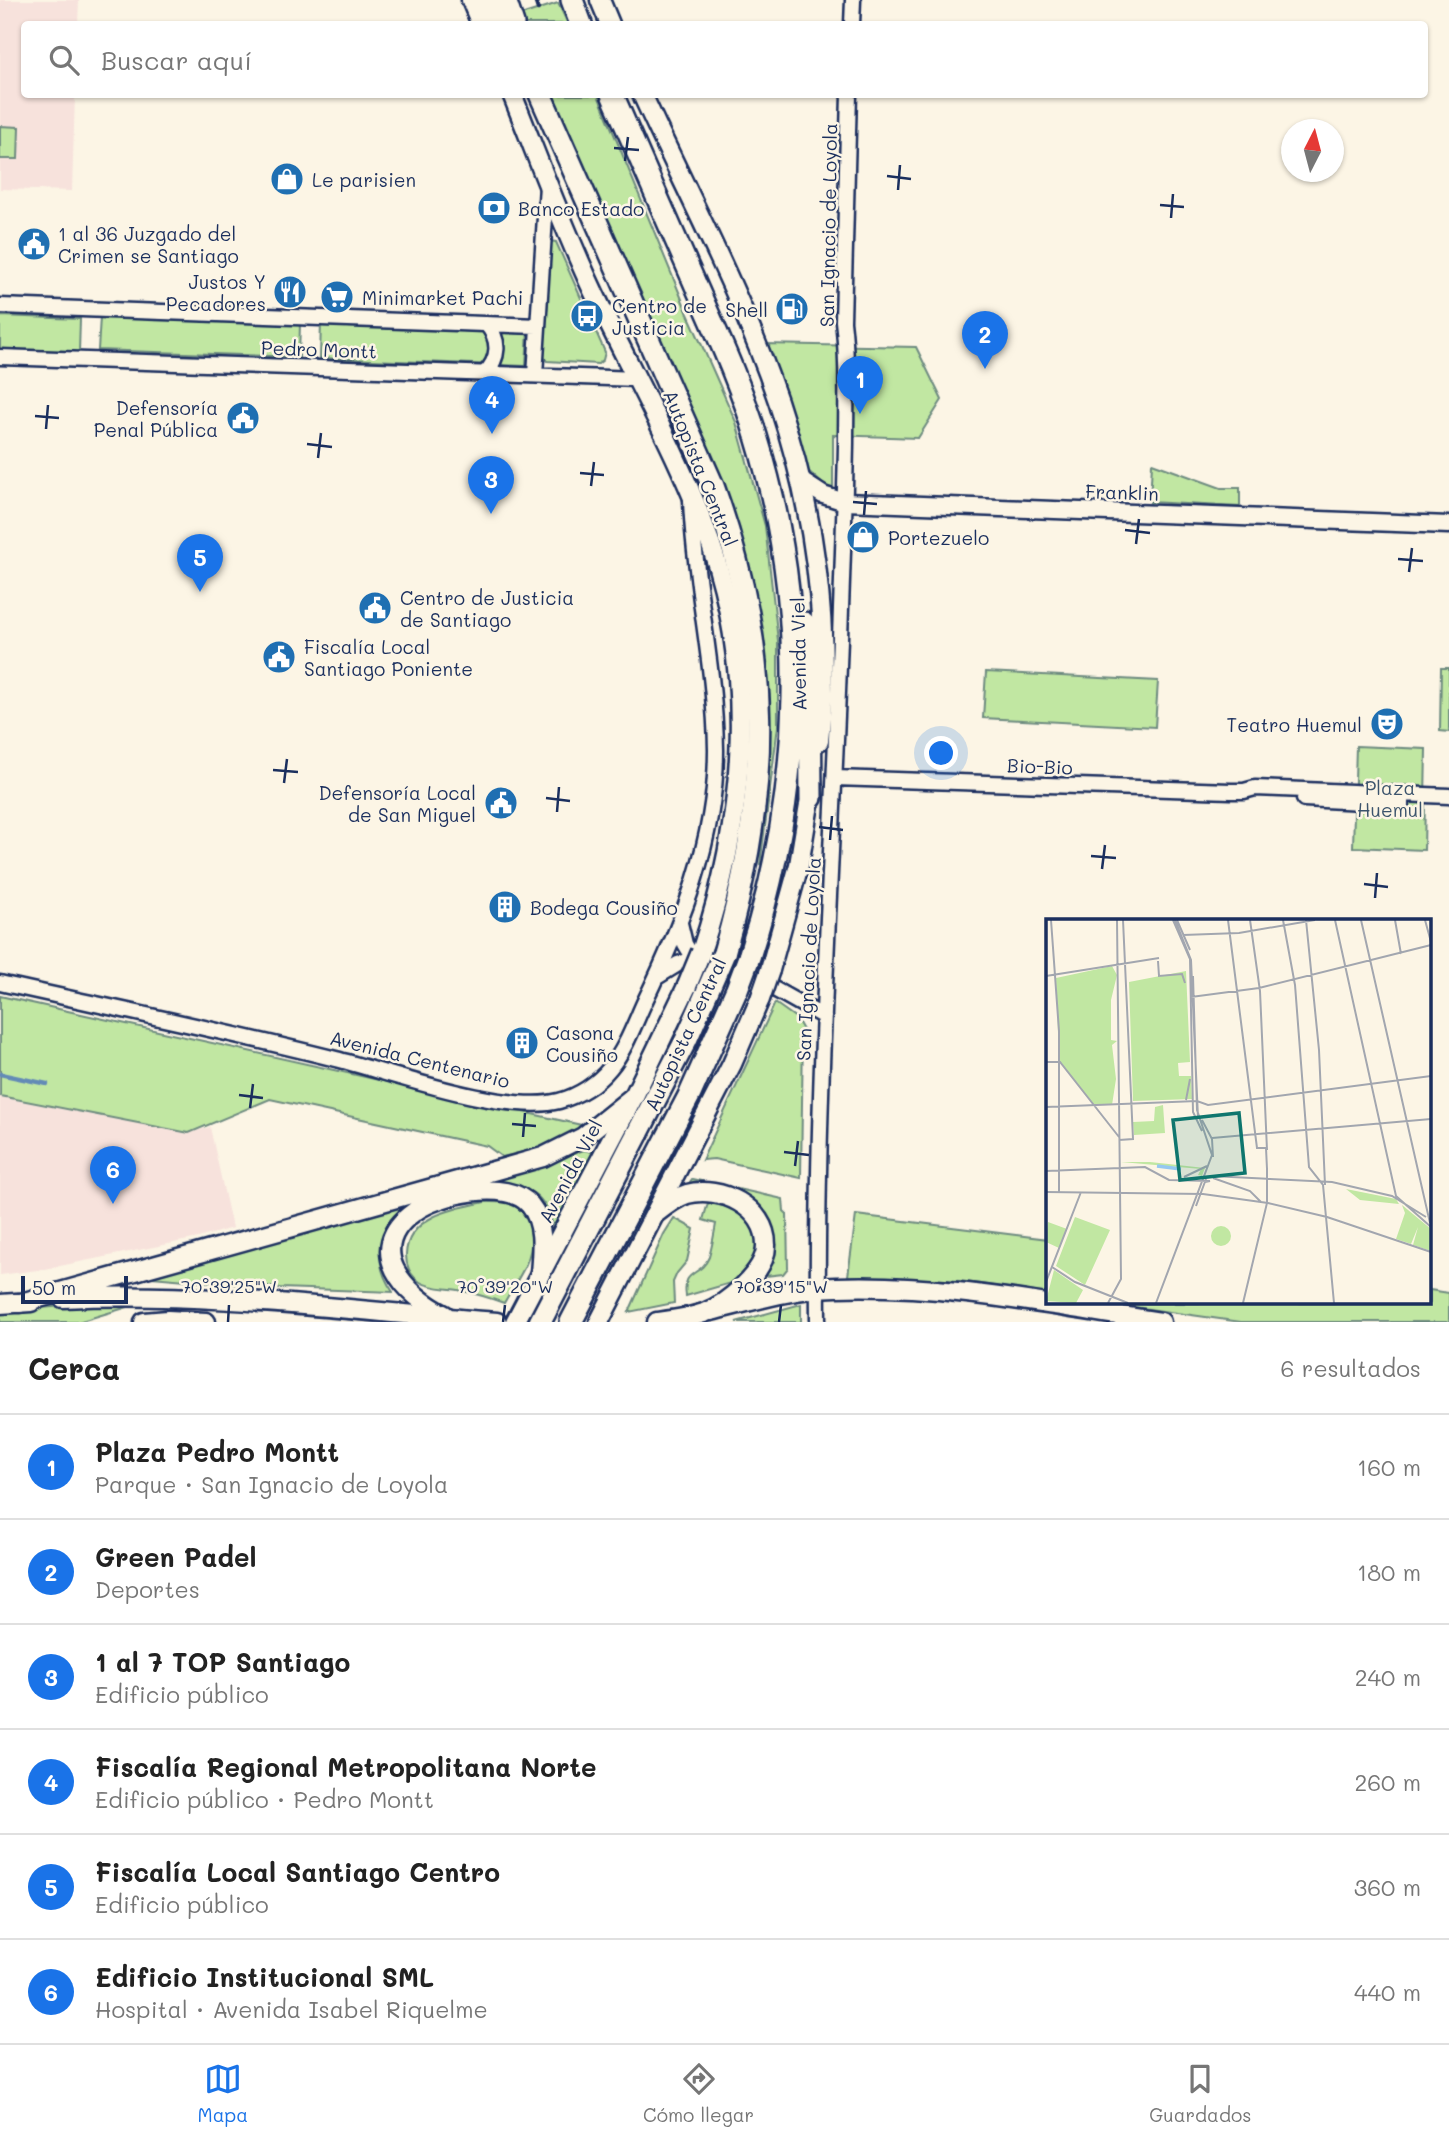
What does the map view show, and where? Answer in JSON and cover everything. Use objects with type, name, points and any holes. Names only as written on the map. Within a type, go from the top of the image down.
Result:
[{"type":"highway","points":[[487,0],[491,21]]},
{"type":"highway","points":[[505,0],[512,21]]},
{"type":"highway","points":[[572,0],[580,21]]},
{"type":"highway","name":"Autopista Central","points":[[542,98],[713,486],[732,542],[747,600],[757,674],[759,775],[744,876],[724,953],[697,989],[680,1052],[544,1314]]},
{"type":"highway","name":"Autopista Central","points":[[576,1313],[690,1094],[737,989],[764,911],[778,852],[793,742],[794,667],[786,571],[774,502],[744,402],[614,98]]},
{"type":"highway","points":[[786,571],[803,618],[809,655],[811,798]]},
{"type":"main road","points":[[471,0],[480,21]]},
{"type":"main road","points":[[600,0],[609,21]]},
{"type":"main road","name":"Avenida Viel","points":[[514,98],[586,275],[638,379],[710,543],[725,592],[740,707],[739,774],[731,835],[720,891],[698,956],[697,989],[634,1096],[514,1322]]},
{"type":"main road","name":"Avenida Viel","points":[[603,1314],[732,1064],[760,999],[797,876],[811,798],[821,710],[822,642],[817,575],[800,480],[778,402],[752,335],[644,98]]},
{"type":"main road","name":"Franklin","points":[[800,480],[823,495],[845,502],[1449,525]]},
{"type":"main road","points":[[21,1303],[542,1157],[583,1137],[634,1096]]},
{"type":"main road","points":[[451,1318],[424,1303],[407,1289],[398,1278],[391,1261],[391,1247],[395,1235],[408,1216],[420,1208],[482,1191],[505,1191],[517,1195],[528,1202],[538,1219],[542,1244],[540,1273]]},
{"type":"main road","points":[[655,1214],[680,1197],[707,1192],[741,1202],[760,1223],[766,1243],[761,1266],[736,1292],[708,1311]]},
{"type":"main road","points":[[657,1322],[818,1289],[872,1287],[927,1289],[1161,1322]]},
{"type":"main road","points":[[0,1304],[94,1297],[174,1298],[285,1304],[497,1322]]},
{"type":"main road","points":[[144,1322],[206,1322]]},
{"type":"street","points":[[852,21],[853,0]]},
{"type":"street","name":"San Ignacio de Loyola","points":[[818,1322],[824,1017],[845,502],[847,356],[843,321],[849,98]]},
{"type":"street","name":"Avenida Viel","points":[[535,375],[547,180]]},
{"type":"street","name":"Pedro Montt","points":[[0,306],[537,326]]},
{"type":"street","points":[[485,373],[495,359],[497,347],[494,335],[486,324]]},
{"type":"street","name":"Pedro Montt","points":[[0,357],[638,379]]},
{"type":"street","name":"Avenida Centenario","points":[[0,983],[256,1040],[450,1090],[524,1103],[556,1102],[571,1097],[602,1077],[621,1052],[680,923],[694,885],[706,834],[716,752],[712,667],[692,543],[691,495]]},
{"type":"street","name":"Bio-Bio","points":[[835,778],[1244,791],[1255,788],[1449,796]]},
{"type":"street","name":"Bio-Bio","points":[[1244,791],[1255,797],[1449,805]]},
{"type":"street","points":[[680,923],[685,944],[698,956],[774,989],[824,1017]]},
{"type":"street","points":[[656,978],[670,968],[698,956]]},
{"type":"shaded area","points":[[0,0],[79,0],[78,21],[21,21],[21,98],[75,98],[72,191],[0,189]]},
{"type":"shaded area","points":[[0,1097],[188,1133],[210,1127],[232,1228],[198,1238],[45,1269],[0,1275]]},
{"type":"green space","points":[[558,3],[567,21],[523,21],[521,15]]},
{"type":"green space","points":[[553,98],[599,98],[688,314],[736,422],[765,526],[778,641],[778,726],[760,865],[770,760],[770,699],[753,581],[724,489]]},
{"type":"green space","points":[[0,126],[19,127],[18,159],[0,159]]},
{"type":"green space","points":[[550,241],[556,242],[605,352],[603,360],[598,364],[547,361],[543,356]]},
{"type":"green space","points":[[0,316],[80,319],[79,352],[0,349]]},
{"type":"green space","points":[[100,317],[300,323],[299,357],[98,350]]},
{"type":"green space","points":[[321,322],[528,330],[526,366],[320,358]]},
{"type":"green space","points":[[764,344],[916,347],[942,400],[918,438],[833,435],[833,489],[824,485],[806,469]]},
{"type":"green space","points":[[1152,463],[1221,488],[1240,488],[1240,507],[1150,502]]},
{"type":"green space","points":[[1441,668],[1449,668],[1449,732],[1440,731]]},
{"type":"green space","points":[[986,672],[1158,681],[1155,727],[983,718]]},
{"type":"green space","name":"Plaza Huemul","points":[[1356,746],[1426,749],[1424,850],[1353,847]]},
{"type":"green space","points":[[0,996],[586,1126],[555,1145],[502,1157],[487,1146],[270,1099],[189,1133],[0,1096]]},
{"type":"green space","points":[[775,1003],[796,1018],[803,1030],[801,1178],[714,1159],[702,1160]]},
{"type":"green space","points":[[584,1150],[593,1152],[554,1232],[547,1208],[534,1194],[517,1186],[493,1182]]},
{"type":"green space","points":[[692,1179],[783,1199],[784,1211],[787,1214],[788,1268],[783,1274],[765,1276],[771,1255],[771,1232],[763,1211],[756,1203],[741,1195],[684,1190]]},
{"type":"green space","points":[[414,1202],[393,1221],[382,1242],[382,1267],[393,1292],[280,1288],[151,1277],[153,1275]]},
{"type":"green space","points":[[485,1202],[515,1205],[524,1212],[530,1226],[529,1257],[504,1303],[468,1292],[430,1286],[417,1280],[410,1270],[406,1255],[408,1242],[415,1231],[435,1216],[447,1211]]},
{"type":"green space","points":[[708,1203],[734,1208],[758,1228],[762,1249],[741,1280],[686,1296],[685,1287],[689,1277],[705,1264],[711,1249],[716,1224],[703,1220]]},
{"type":"green space","points":[[856,1215],[1046,1239],[1046,1294],[960,1281],[848,1276]]},
{"type":"green space","points":[[674,1218],[694,1229],[687,1261],[673,1282],[674,1303],[629,1312],[664,1234]]},
{"type":"green space","points":[[1432,1290],[1449,1293],[1449,1322],[1241,1322],[1113,1304],[1432,1304]]},
{"type":"green space","points":[[92,1304],[138,1304],[78,1322],[0,1322],[0,1311]]},
{"type":"green space","points":[[801,1304],[801,1322],[736,1322]]},
{"type":"waterway","points":[[0,1074],[47,1084]]},
{"type":"railway","points":[[535,0],[538,9]]},
{"type":"place","name":"Le parisien","points":[[287,179]]},
{"type":"place","name":"Banco Estado","points":[[494,208]]},
{"type":"place","name":"1 al 36 Juzgado del Crimen se Santiago","points":[[34,244]]},
{"type":"place","name":"Justos Y Pecadores","points":[[290,292]]},
{"type":"place","name":"Minimarket Pachi","points":[[337,297]]},
{"type":"place","name":"Shell","points":[[792,309]]},
{"type":"place","name":"Centro de Justicia","points":[[587,316]]},
{"type":"place","name":"Green Padel","points":[[985,369]]},
{"type":"place","name":"Plaza Pedro Montt","points":[[860,414]]},
{"type":"place","name":"Defensoría Penal Pública","points":[[243,418]]},
{"type":"place","name":"Fiscalía Regional Metropolitana Norte","points":[[492,434]]},
{"type":"place","name":"1 al 7 TOP Santiago","points":[[491,514]]},
{"type":"place","name":"Portezuelo","points":[[863,537]]},
{"type":"place","name":"Fiscalía Local Santiago Centro","points":[[200,592]]},
{"type":"place","name":"Centro de Justicia de Santiago","points":[[375,608]]},
{"type":"place","name":"Fiscalía Local Santiago Poniente","points":[[279,657]]},
{"type":"place","name":"Teatro Huemul","points":[[1387,724]]},
{"type":"place","name":"Defensoría Local de San Miguel","points":[[501,803]]},
{"type":"place","name":"Bodega Cousiño","points":[[505,907]]},
{"type":"place","name":"Casona Cousiño","points":[[522,1043]]},
{"type":"place","name":"Edificio Institucional SML","points":[[113,1204]]}]
